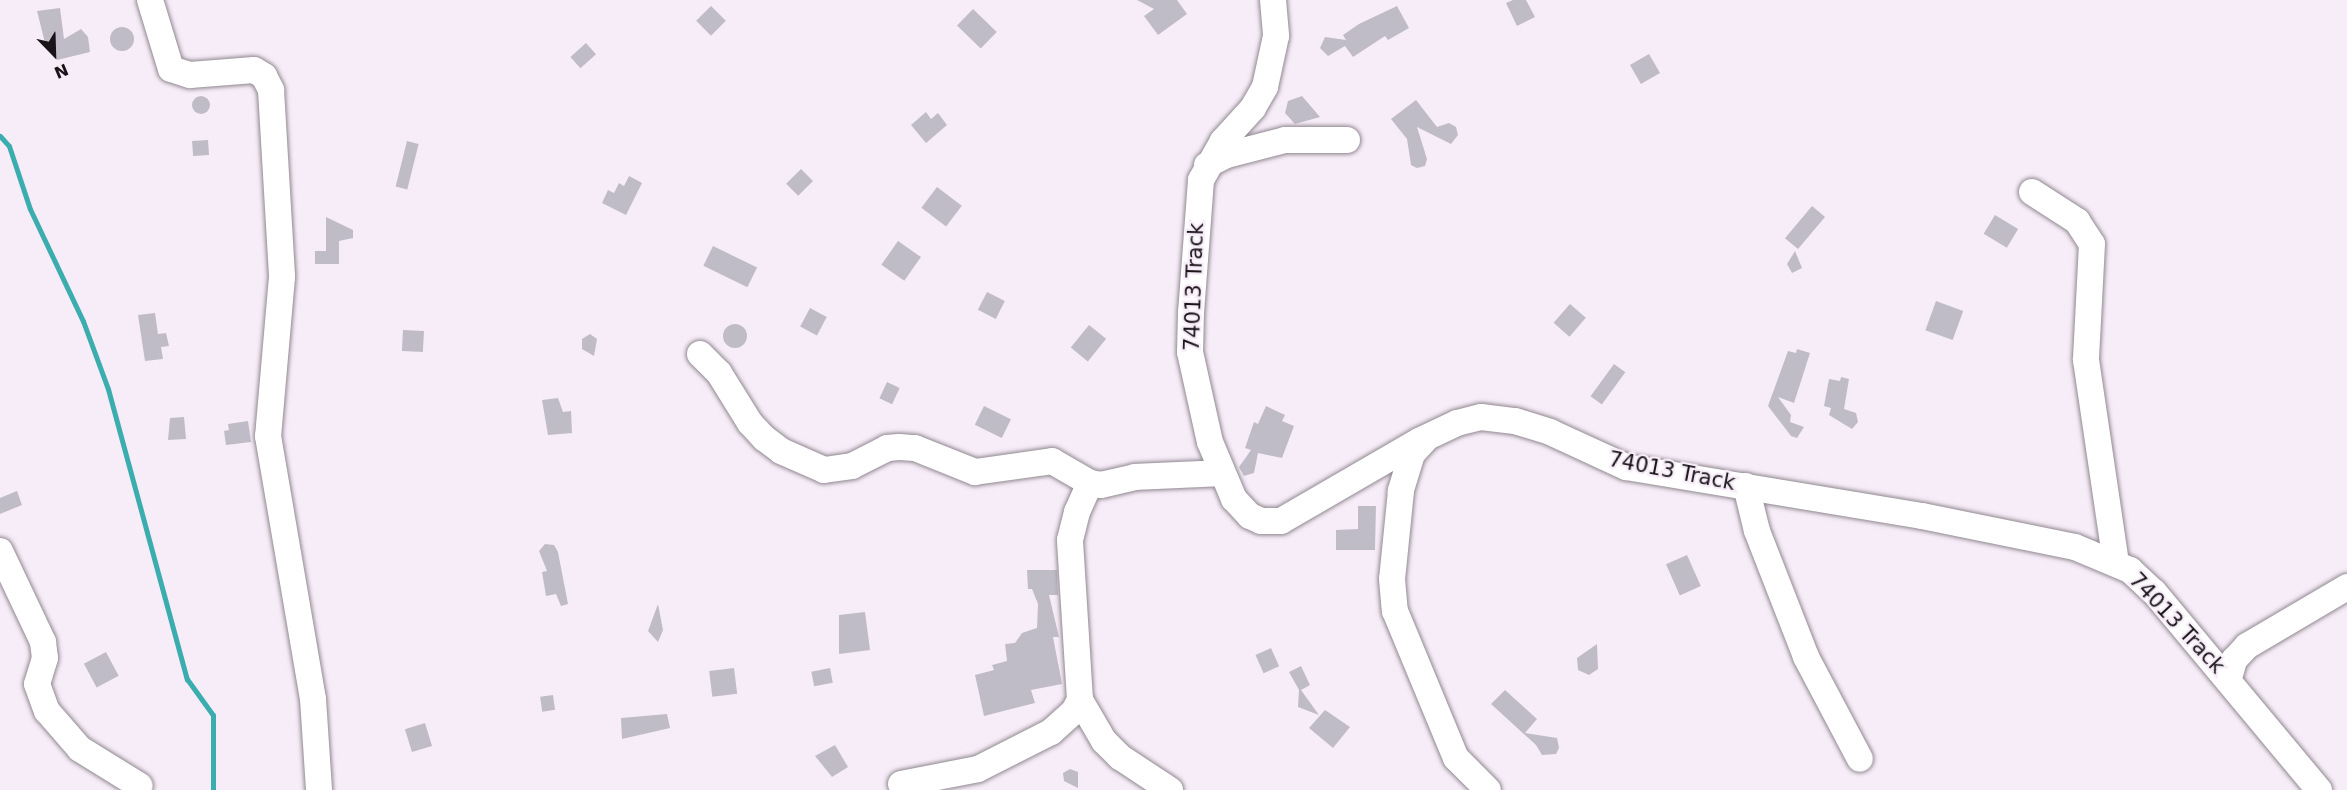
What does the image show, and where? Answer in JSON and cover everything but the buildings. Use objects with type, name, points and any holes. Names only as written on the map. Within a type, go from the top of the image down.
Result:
[{"type":"street","points":[[150,0],[171,69],[190,75],[254,70],[264,76],[271,90],[282,277],[268,436],[313,699],[320,790]]},
{"type":"street","name":"74013 Track","points":[[1273,0],[1276,44],[1265,87],[1207,165],[1195,221],[1191,352],[1210,442],[1234,499],[1251,516],[1261,521],[1281,521],[1428,436],[1481,417],[1515,421],[1550,432],[1626,467],[1746,486],[2063,545],[2130,570],[2154,592],[2229,678],[2319,790]]},
{"type":"street","points":[[1207,165],[1227,155],[1285,140],[1347,140]]},
{"type":"street","points":[[2032,192],[2085,227],[2092,244],[2086,360],[2116,563]]},
{"type":"street","points":[[700,354],[719,373],[750,423],[764,438],[782,451],[824,470],[852,466],[887,448],[899,447],[915,448],[975,472],[1052,461],[1090,483],[1222,473]]},
{"type":"street","points":[[1428,436],[1412,454],[1405,470],[1392,595],[1444,735],[1456,758],[1488,790]]},
{"type":"street","points":[[1090,483],[1077,512],[1071,540],[1080,700],[1104,741],[1120,757],[1170,790]]},
{"type":"street","points":[[1746,486],[1757,531],[1806,657],[1860,759]]},
{"type":"street","points":[[0,551],[43,642],[45,658],[37,684],[47,711],[80,748],[140,786]]},
{"type":"street","points":[[2229,678],[2234,660],[2247,646],[2347,587]]},
{"type":"street","points":[[901,784],[978,769],[1009,756],[1051,732],[1070,717],[1080,700]]},
{"type":"waterway","points":[[0,136],[9,146],[30,209],[83,321],[108,389],[187,679],[213,715],[213,790]]}]
